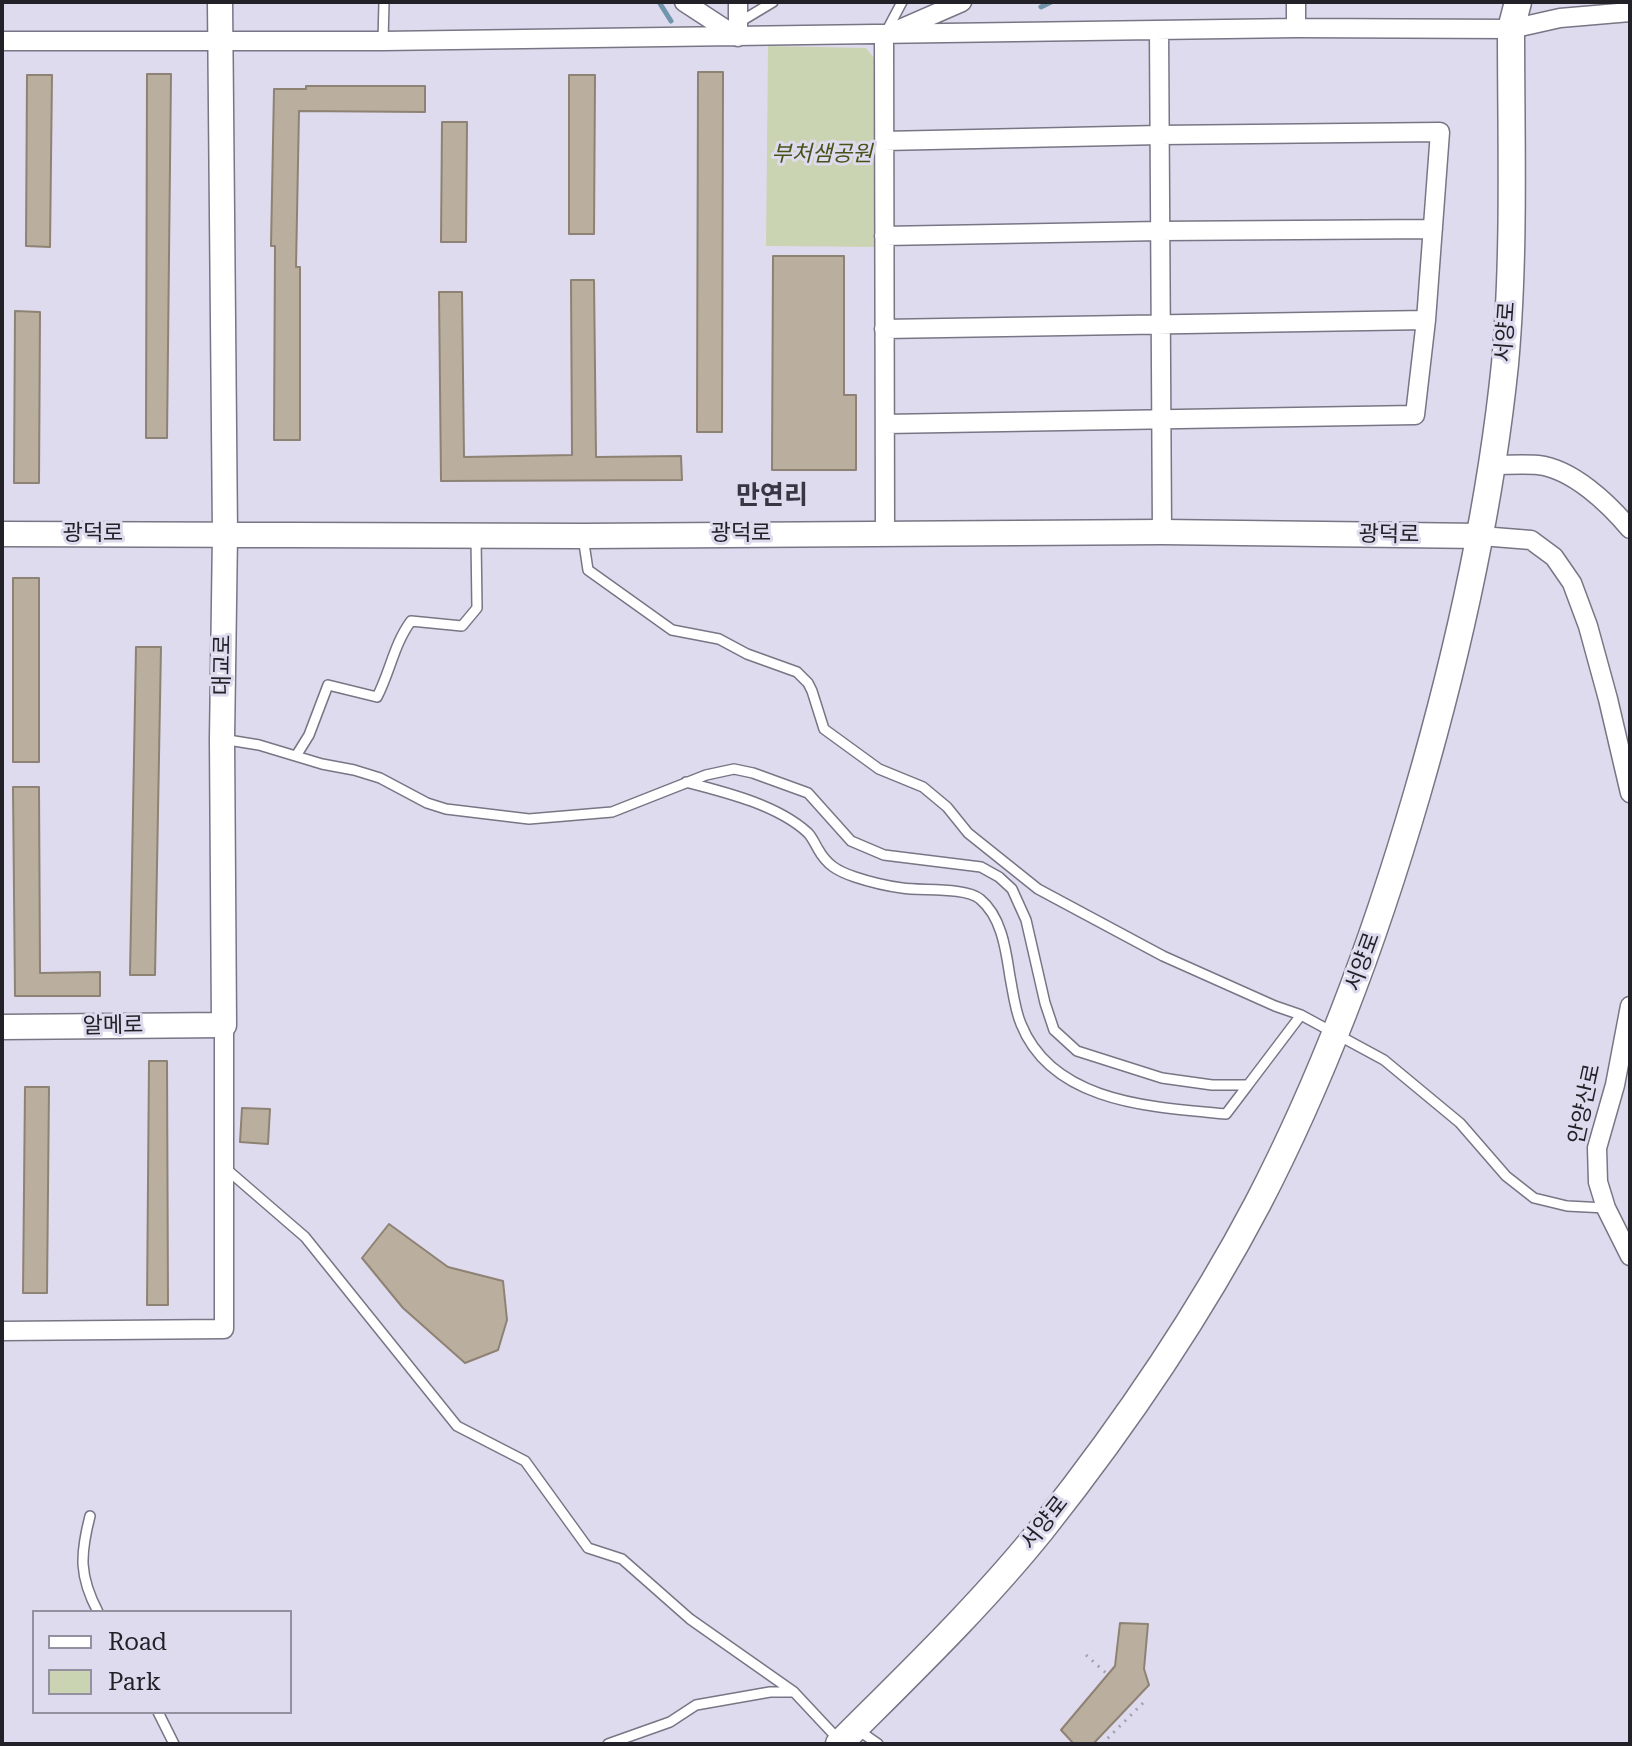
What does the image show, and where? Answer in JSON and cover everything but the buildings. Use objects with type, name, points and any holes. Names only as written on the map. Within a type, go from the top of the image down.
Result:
[{"type":"main road","name":"서양로","points":[[1504,2],[1511,29]]},
{"type":"main road","name":"서양로","points":[[845,1738],[974,1609],[1042,1528],[1164,1362],[1257,1205],[1306,1105],[1362,967],[1399,854],[1455,649],[1481,536],[1493,465],[1505,357],[1509,275],[1511,29],[1518,2]]},
{"type":"street","name":"대교로","points":[[2,1331],[224,1329],[222,739],[225,534],[220,2]]},
{"type":"street","points":[[684,2],[738,30]]},
{"type":"street","points":[[738,2],[738,30]]},
{"type":"street","points":[[884,36],[962,2]]},
{"type":"street","points":[[1296,2],[1296,28]]},
{"type":"street","points":[[2,41],[383,41],[738,30],[884,36],[1296,28],[1511,29],[1588,14],[1630,12]]},
{"type":"street","points":[[1159,30],[1162,532]]},
{"type":"street","points":[[884,36],[885,534]]},
{"type":"street","points":[[884,141],[1440,132],[1426,320],[1415,415],[885,424]]},
{"type":"street","points":[[884,236],[1433,229]]},
{"type":"street","points":[[884,329],[1426,320]]},
{"type":"street","points":[[1493,465],[1541,465],[1564,475],[1602,497],[1630,529]]},
{"type":"street","name":"광덕로","points":[[2,534],[583,536],[1162,532],[1481,536]]},
{"type":"street","points":[[1481,536],[1531,540],[1554,557],[1572,583],[1588,626],[1630,793]]},
{"type":"street","name":"안양산로","points":[[1630,1006],[1615,1085],[1597,1148],[1598,1182],[1606,1208],[1630,1256]]},
{"type":"street","name":"알메로","points":[[2,1027],[224,1025]]},
{"type":"lane","points":[[383,41],[384,2]]},
{"type":"lane","points":[[738,30],[773,2]]},
{"type":"lane","points":[[884,36],[900,2]]},
{"type":"lane","points":[[296,756],[309,735],[328,685],[377,697],[387,678],[397,642],[411,621],[462,626],[469,619],[477,608],[476,535]]},
{"type":"lane","points":[[583,536],[588,570],[672,630],[719,639],[747,654],[797,672],[812,691],[824,729],[879,769],[923,787],[947,807],[968,833],[1038,889],[1163,956],[1301,1015],[1384,1060],[1460,1123],[1506,1176],[1534,1198],[1567,1206],[1606,1208]]},
{"type":"lane","points":[[222,739],[259,745],[380,778],[427,803],[446,809],[529,819],[612,812],[686,782],[734,769],[753,773],[808,793],[851,841],[884,855],[981,867],[999,877],[1012,889],[1026,920],[1054,1030],[1077,1051],[1162,1078],[1212,1085],[1248,1085]]},
{"type":"lane","points":[[686,782],[725,792],[790,821],[810,835],[832,868],[902,888],[978,897],[991,912],[1004,941],[1021,1024],[1053,1070],[1093,1091],[1124,1102],[1226,1114],[1301,1015]]},
{"type":"lane","points":[[224,1167],[305,1237],[457,1426],[525,1461],[588,1548],[622,1559],[690,1619],[794,1692],[845,1738],[878,1744]]},
{"type":"lane","points":[[90,1516],[82,1569],[97,1610]]},
{"type":"lane","points":[[608,1744],[670,1722],[696,1705],[770,1692],[794,1692]]},
{"type":"lane","points":[[159,1714],[174,1744]]},
{"type":"path","points":[[1086,1655],[1107,1674]]},
{"type":"path","points":[[1102,1744],[1143,1703]]},
{"type":"green space","name":"부처샘공원","points":[[768,46],[866,48],[879,64],[877,247],[766,246]]},
{"type":"waterway","points":[[659,2],[671,21]]},
{"type":"waterway","points":[[1041,7],[1051,2]]},
{"type":"district","name":"만연리","points":[[772,496]]}]
